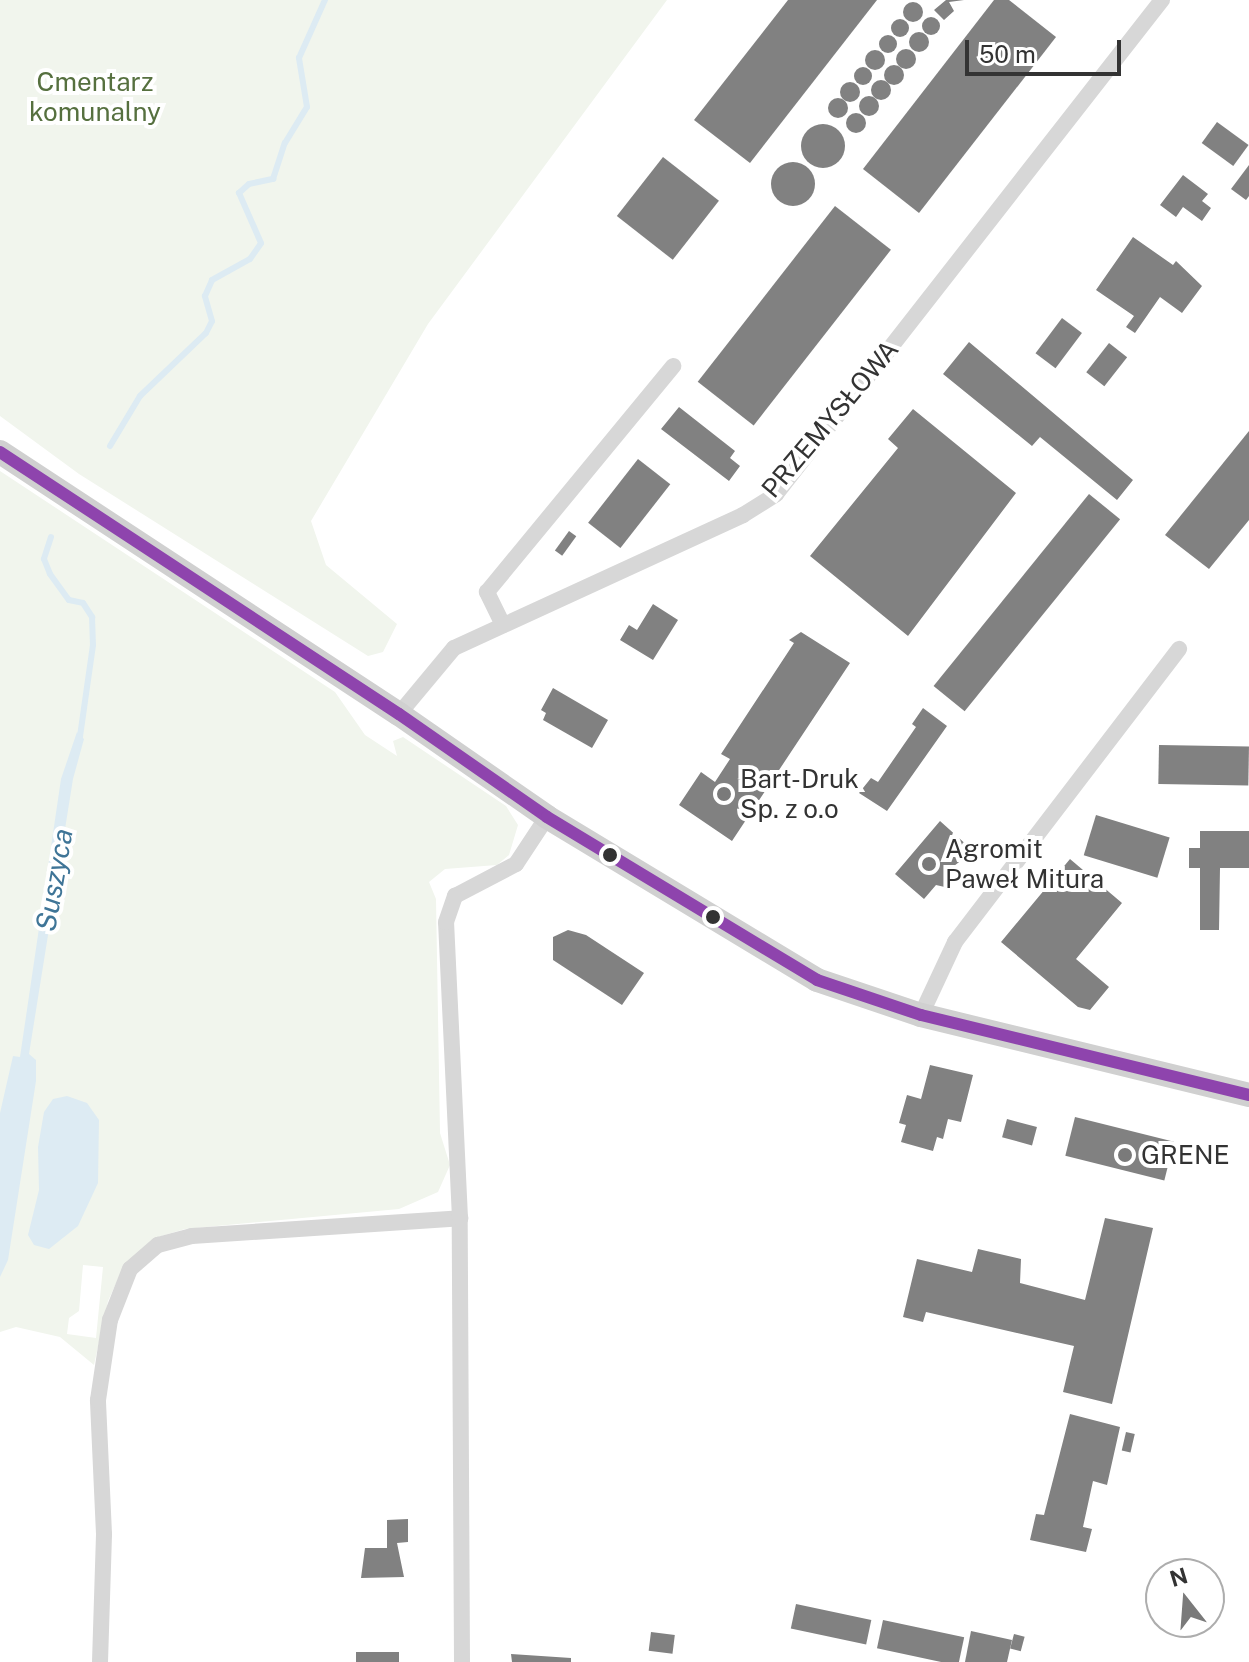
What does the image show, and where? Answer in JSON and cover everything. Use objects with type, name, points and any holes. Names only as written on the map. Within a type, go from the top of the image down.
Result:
[{"type":"main road","points":[[0,452],[399,714],[547,817],[817,980],[921,1015],[1249,1095]]},
{"type":"street","name":"PRZEMYSŁOWA","points":[[399,714],[454,648],[743,515],[776,494],[1162,0]]},
{"type":"street","points":[[503,625],[487,592],[673,366]]},
{"type":"street","points":[[921,1015],[955,942],[1179,649]]},
{"type":"street","points":[[462,1662],[460,1218],[446,922],[455,896],[516,864],[547,817]]},
{"type":"street","points":[[100,1662],[104,1534],[98,1400],[110,1320],[130,1269],[158,1245],[192,1236],[460,1218]]},
{"type":"green space","name":"Cmentarz komunalny","points":[[0,0],[667,0],[428,324],[311,521],[326,565],[397,624],[383,652],[368,656],[79,474],[0,416]]},
{"type":"green space","points":[[0,471],[335,692],[365,735],[397,756],[393,741],[403,737],[506,806],[518,825],[509,855],[497,865],[445,869],[429,882],[436,899],[440,1133],[450,1165],[438,1192],[399,1209],[185,1229],[158,1237],[123,1268],[108,1301],[94,1365],[60,1337],[16,1327],[0,1332]],"holes":[[[83,1265],[103,1267],[96,1338],[67,1334],[69,1318],[79,1311]]]},
{"type":"water","points":[[77,732],[84,739],[73,779],[29,1054],[36,1060],[36,1081],[8,1260],[0,1277],[0,1113],[13,1056],[20,1057],[61,779]]},
{"type":"water","points":[[67,1096],[87,1103],[99,1120],[98,1183],[78,1226],[49,1249],[34,1245],[28,1235],[39,1190],[38,1147],[44,1112],[53,1099]]},
{"type":"building","points":[[788,0],[877,0],[750,163],[694,120]]},
{"type":"building","points":[[946,0],[964,0],[949,2],[954,11],[944,20],[934,10]]},
{"type":"building","points":[[994,0],[1009,0],[1056,37],[919,213],[863,169]]},
{"type":"building","points":[[913,2],[920,5],[923,12],[920,19],[913,22],[906,19],[903,12],[906,5]]},
{"type":"building","points":[[927,17],[935,17],[940,26],[938,33],[927,35],[922,30],[922,22]]},
{"type":"building","points":[[896,19],[904,19],[909,28],[907,35],[896,37],[891,32],[891,24]]},
{"type":"building","points":[[919,32],[926,35],[929,42],[926,49],[919,52],[912,49],[909,42],[912,35]]},
{"type":"building","points":[[884,35],[892,35],[897,44],[895,51],[884,53],[879,48],[879,40]]},
{"type":"building","points":[[906,49],[913,52],[916,59],[913,66],[906,69],[899,66],[896,59],[899,52]]},
{"type":"building","points":[[875,50],[882,53],[885,60],[882,67],[875,70],[868,67],[865,60],[868,53]]},
{"type":"building","points":[[894,65],[901,68],[904,75],[901,82],[894,85],[887,82],[884,75],[887,68]]},
{"type":"building","points":[[859,67],[867,67],[872,76],[870,83],[859,85],[854,80],[854,72]]},
{"type":"building","points":[[881,80],[888,83],[891,90],[888,97],[881,100],[874,97],[871,90],[874,83]]},
{"type":"building","points":[[850,82],[857,85],[860,92],[857,99],[850,102],[843,99],[840,92],[843,85]]},
{"type":"building","points":[[869,96],[876,99],[879,106],[876,113],[869,116],[862,113],[859,106],[862,99]]},
{"type":"building","points":[[838,98],[845,101],[848,108],[845,115],[838,118],[831,115],[828,108],[831,101]]},
{"type":"building","points":[[856,113],[863,116],[866,123],[863,130],[856,133],[849,130],[846,123],[849,116]]},
{"type":"building","points":[[1217,122],[1249,145],[1233,166],[1202,143]]},
{"type":"building","points":[[823,124],[839,130],[845,146],[839,162],[823,168],[807,162],[801,146],[807,130]]},
{"type":"building","points":[[663,157],[719,201],[673,260],[617,216]]},
{"type":"building","points":[[793,162],[809,168],[815,184],[809,200],[793,206],[777,200],[771,184],[777,168]]},
{"type":"building","points":[[1249,165],[1249,196],[1246,200],[1231,189]]},
{"type":"building","points":[[1183,175],[1208,194],[1202,201],[1211,208],[1202,221],[1183,207],[1176,217],[1160,205]]},
{"type":"building","points":[[835,206],[891,250],[754,425],[698,382]]},
{"type":"building","points":[[1133,237],[1173,265],[1176,261],[1202,286],[1182,313],[1160,297],[1135,333],[1126,327],[1134,316],[1096,290]]},
{"type":"building","points":[[1062,318],[1082,333],[1055,368],[1036,353]]},
{"type":"building","points":[[969,342],[1133,480],[1117,500],[1040,437],[1032,446],[943,374]]},
{"type":"building","points":[[1109,343],[1127,357],[1104,386],[1086,372]]},
{"type":"building","points":[[679,407],[735,451],[730,458],[740,466],[729,481],[661,429]]},
{"type":"building","points":[[913,409],[1016,493],[908,636],[810,556],[898,448],[888,439]]},
{"type":"building","points":[[1249,431],[1249,520],[1209,569],[1165,535]]},
{"type":"building","points":[[638,459],[670,484],[620,548],[588,523]]},
{"type":"building","points":[[1089,494],[1120,519],[965,711],[934,686]]},
{"type":"building","points":[[569,531],[576,536],[562,556],[555,550]]},
{"type":"building","points":[[653,604],[678,620],[653,660],[620,640],[629,625],[637,630]]},
{"type":"building","points":[[801,632],[850,663],[732,841],[679,805],[701,772],[715,782],[730,759],[721,754],[794,643],[789,640]]},
{"type":"building","points":[[553,688],[608,720],[592,748],[543,720],[546,713],[541,710]]},
{"type":"building","points":[[923,708],[947,726],[887,811],[859,793],[871,778],[878,782],[916,727],[912,724]]},
{"type":"building","points":[[1159,745],[1249,747],[1248,786],[1158,784]]},
{"type":"building","points":[[1096,815],[1170,838],[1157,878],[1084,855]]},
{"type":"building","name":"Agromit Paweł Mitura","points":[[940,821],[969,847],[967,856],[950,869],[949,888],[936,885],[924,899],[895,874]]},
{"type":"building","points":[[1200,831],[1249,831],[1249,868],[1220,868],[1219,930],[1200,930],[1200,868],[1189,868],[1189,848],[1200,848]]},
{"type":"building","points":[[1070,859],[1122,903],[1076,959],[1109,987],[1090,1010],[1078,1007],[1001,942]]},
{"type":"building","points":[[568,930],[586,935],[644,973],[622,1005],[553,960],[553,937]]},
{"type":"building","points":[[930,1065],[973,1075],[961,1122],[948,1119],[943,1139],[937,1137],[933,1151],[901,1142],[906,1125],[899,1123],[907,1095],[921,1099]]},
{"type":"building","name":"GRENE","points":[[1075,1117],[1174,1142],[1164,1180],[1065,1156]]},
{"type":"building","points":[[1007,1119],[1037,1127],[1032,1145],[1002,1137]]},
{"type":"building","points":[[1105,1218],[1153,1228],[1112,1404],[1063,1392],[1074,1346],[926,1312],[923,1322],[903,1317],[917,1259],[972,1272],[978,1249],[1021,1259],[1020,1283],[1085,1300]]},
{"type":"building","points":[[1070,1414],[1120,1427],[1107,1485],[1093,1481],[1083,1527],[1092,1529],[1086,1552],[1030,1540],[1036,1514],[1044,1515]]},
{"type":"building","points":[[1126,1432],[1135,1434],[1130,1453],[1122,1451]]},
{"type":"building","points":[[408,1519],[408,1542],[397,1543],[404,1577],[361,1578],[365,1548],[387,1548],[387,1520]]},
{"type":"building","points":[[796,1604],[871,1620],[866,1644],[791,1628]]},
{"type":"building","points":[[883,1620],[964,1637],[959,1662],[941,1662],[877,1648]]},
{"type":"building","points":[[971,1631],[1012,1640],[1007,1662],[965,1662]]},
{"type":"building","points":[[651,1632],[675,1635],[673,1654],[649,1651]]},
{"type":"building","points":[[1014,1634],[1025,1637],[1021,1651],[1010,1648]]},
{"type":"building","points":[[356,1652],[399,1652],[399,1662],[356,1662]]},
{"type":"building","points":[[511,1654],[571,1658],[571,1662],[512,1662]]},
{"type":"waterway","name":"Suszyca","points":[[110,446],[140,396],[206,333],[212,321],[205,296],[212,280],[250,259],[261,243],[239,193],[249,184],[273,179],[285,143],[307,107],[299,58],[325,0]]},
{"type":"waterway","name":"Suszyca","points":[[51,537],[44,559],[50,574],[69,600],[83,603],[92,617],[93,645],[79,743]]},
{"type":"transit line","points":[[0,452],[399,714],[547,817],[817,980],[921,1015],[1249,1095]]},
{"type":"place","name":"Bart-Druk Sp. z o.o","points":[[724,794]]},
{"type":"place","name":"Agromit Paweł Mitura","points":[[929,864]]},
{"type":"place","name":"GRENE","points":[[1125,1155]]}]
